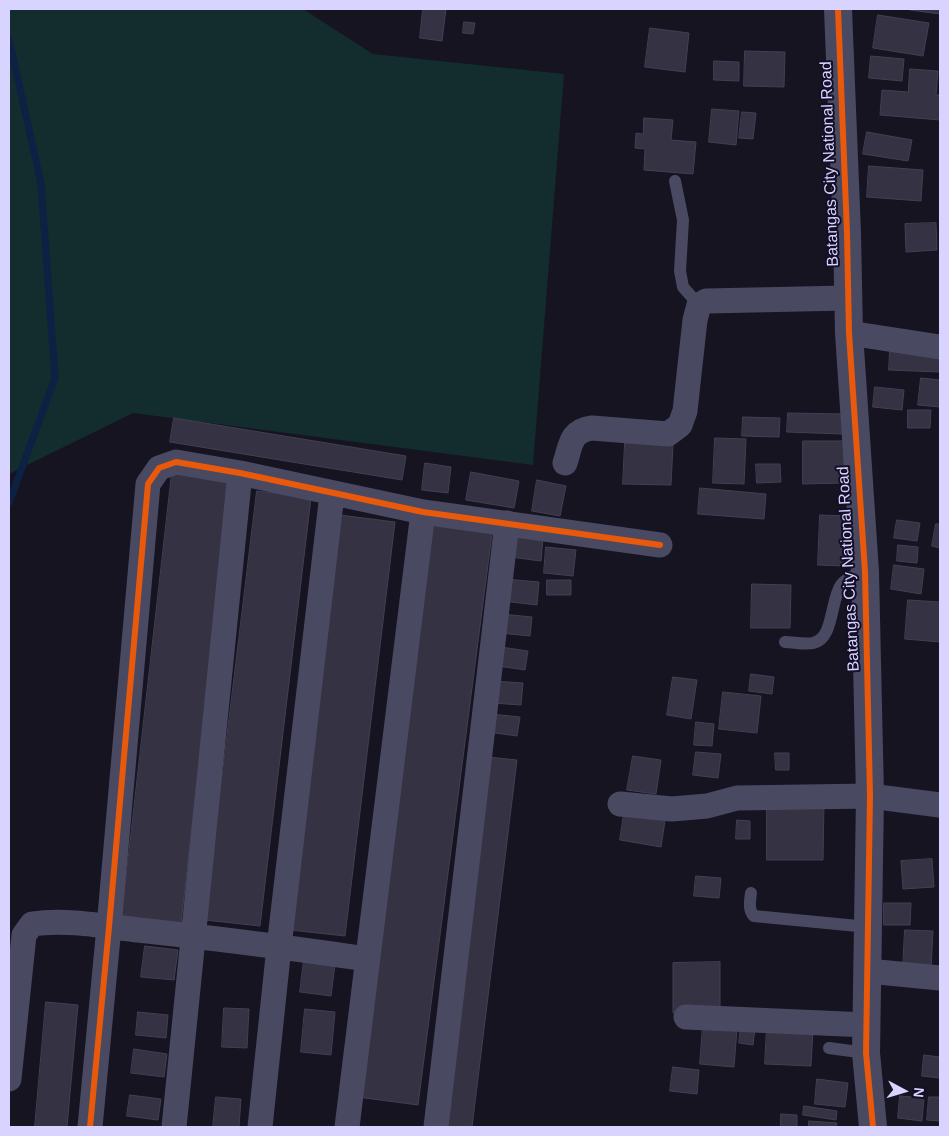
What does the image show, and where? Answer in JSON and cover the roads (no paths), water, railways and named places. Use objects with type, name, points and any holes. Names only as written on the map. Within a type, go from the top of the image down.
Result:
[{"type":"street","name":"Batangas City National Road","points":[[838,9],[849,333],[865,572],[870,796],[866,1053],[872,1127]]},
{"type":"street","points":[[565,464],[574,436],[582,430],[592,428],[668,434],[680,425],[685,411],[698,305],[706,300],[848,298]]},
{"type":"street","points":[[849,333],[940,347]]},
{"type":"street","points":[[90,1127],[148,484],[159,468],[176,462],[240,473],[422,512],[507,522],[660,545]]},
{"type":"street","points":[[174,1127],[240,473]]},
{"type":"street","points":[[260,1127],[332,494]]},
{"type":"street","points":[[354,1126],[367,959],[422,512]]},
{"type":"street","points":[[436,1127],[507,522]]},
{"type":"street","points":[[620,804],[672,810],[707,806],[737,798],[771,799],[870,796],[940,805]]},
{"type":"street","points":[[9,1079],[24,935],[32,924],[46,922],[109,927],[194,936],[367,959]]},
{"type":"street","points":[[868,971],[940,978]]},
{"type":"street","points":[[686,1017],[867,1025]]},
{"type":"lane","points":[[675,181],[682,220],[680,271],[683,287],[698,305]]},
{"type":"lane","points":[[785,642],[813,643],[822,639],[830,626],[834,601],[841,585],[849,578],[865,572]]},
{"type":"lane","points":[[750,893],[750,908],[754,916],[868,927]]},
{"type":"lane","points":[[829,1048],[866,1053]]},
{"type":"waterway","points":[[9,40],[41,183],[55,378],[9,503]]}]
